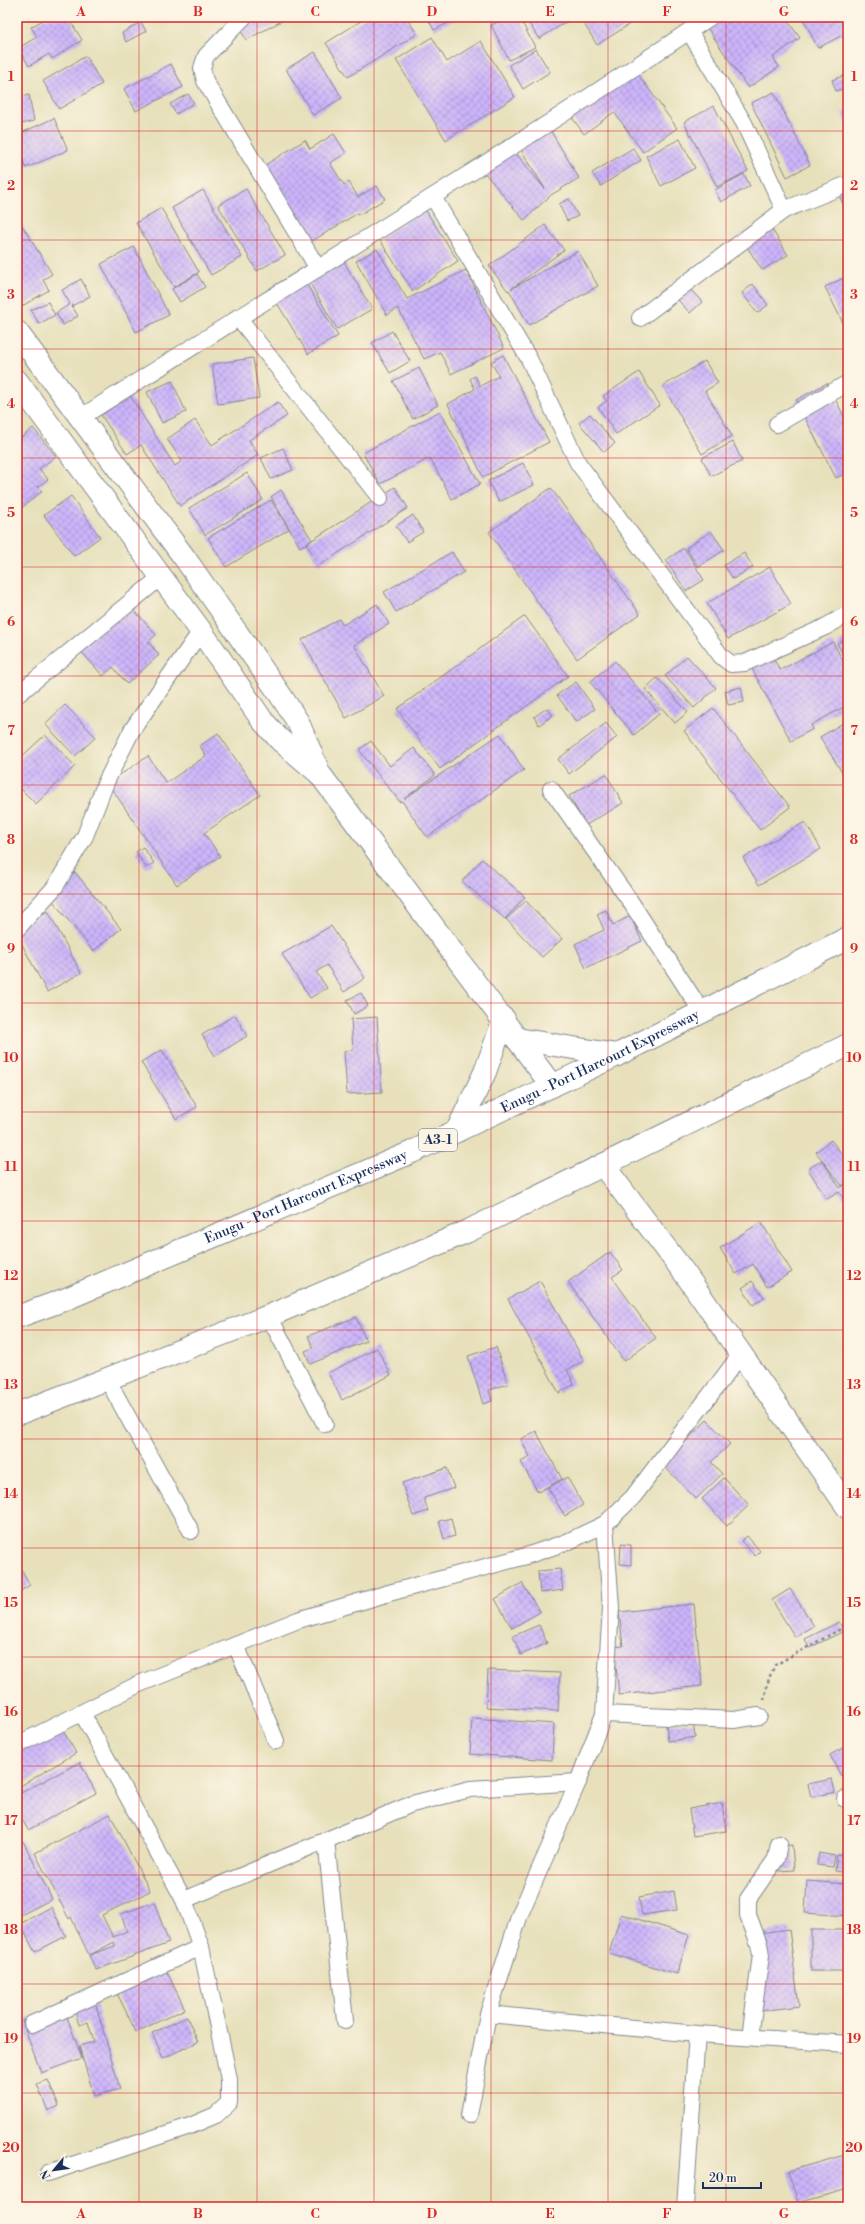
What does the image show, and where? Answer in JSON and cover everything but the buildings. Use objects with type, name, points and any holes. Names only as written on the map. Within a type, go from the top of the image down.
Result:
[{"type":"main road","points":[[17,332],[184,557],[279,693],[298,722],[319,773]]},
{"type":"main road","points":[[17,382],[201,632],[262,720],[280,740],[319,773],[504,1019],[552,1086]]},
{"type":"main road","name":"Enugu - Port Harcourt Expressway","points":[[17,1317],[95,1287],[458,1131],[617,1055],[848,938]]},
{"type":"main road","points":[[458,1131],[485,1072],[504,1019]]},
{"type":"main road","points":[[517,1039],[617,1055]]},
{"type":"main road","points":[[17,1414],[269,1316],[466,1232],[848,1044]]},
{"type":"main road","points":[[603,1165],[686,1274],[848,1508]]},
{"type":"street","points":[[244,17],[206,56],[202,68],[205,81],[318,267]]},
{"type":"street","points":[[80,418],[238,317],[433,197],[698,23],[784,210]]},
{"type":"street","points":[[640,318],[784,210],[848,184]]},
{"type":"street","points":[[433,197],[529,359],[578,463],[721,656],[731,664],[745,663],[825,627],[848,614]]},
{"type":"street","points":[[238,317],[380,498]]},
{"type":"street","points":[[777,424],[848,383]]},
{"type":"street","points":[[17,695],[161,577]]},
{"type":"street","points":[[17,929],[55,887],[85,836],[106,782],[132,730],[201,632]]},
{"type":"street","points":[[551,789],[630,901],[702,1012]]},
{"type":"street","points":[[269,1316],[325,1424]]},
{"type":"street","points":[[17,1745],[139,1684],[298,1620],[389,1592],[526,1556],[567,1542],[605,1524],[633,1497],[741,1354]]},
{"type":"street","points":[[107,1379],[191,1531]]},
{"type":"street","points":[[469,2115],[488,2014],[520,1914],[578,1782],[604,1714],[611,1608],[605,1524]]},
{"type":"street","points":[[236,1645],[276,1741]]},
{"type":"street","points":[[48,2173],[216,2116],[229,2102],[229,2079],[201,1947],[184,1900],[82,1713]]},
{"type":"street","points":[[604,1714],[734,1720],[759,1716]]},
{"type":"street","points":[[184,1900],[412,1804],[470,1790],[578,1782]]},
{"type":"street","points":[[326,1840],[345,2021]]},
{"type":"street","points":[[750,2037],[761,1955],[759,1944],[748,1915],[748,1899],[776,1859],[779,1844]]},
{"type":"street","points":[[32,2024],[201,1947]]},
{"type":"street","points":[[488,2014],[697,2034],[848,2044]]},
{"type":"street","points":[[685,2207],[697,2034]]},
{"type":"path","points":[[759,1716],[769,1678],[775,1665],[848,1625]]}]
